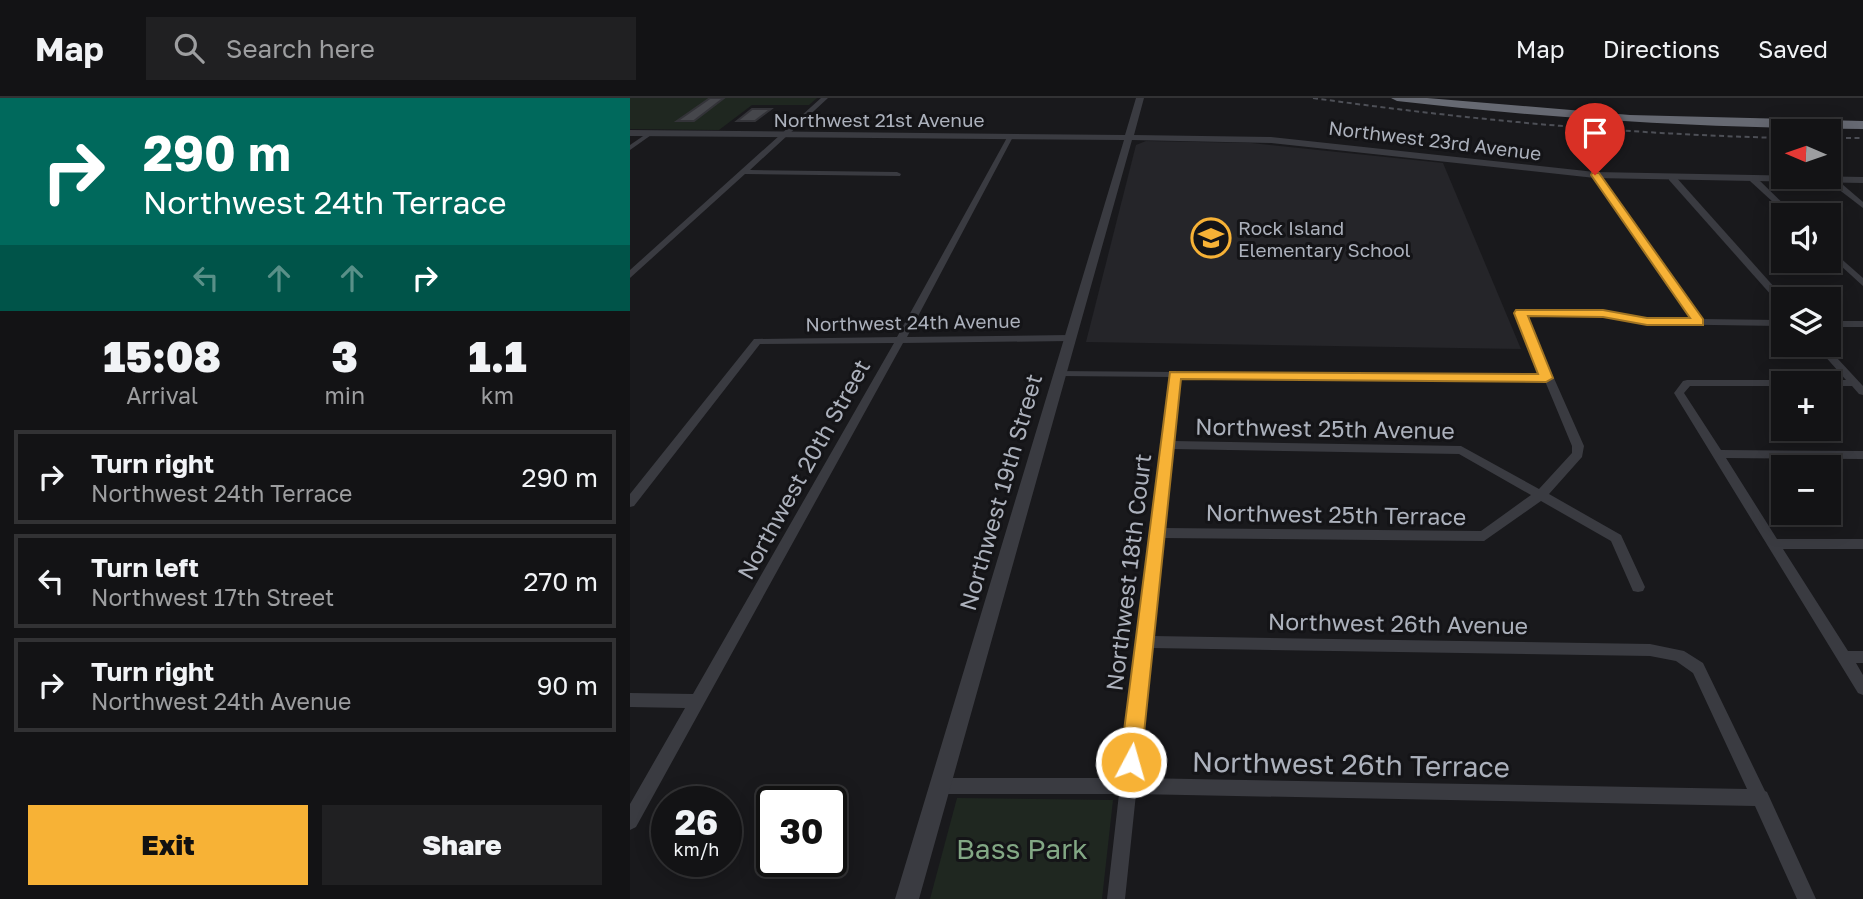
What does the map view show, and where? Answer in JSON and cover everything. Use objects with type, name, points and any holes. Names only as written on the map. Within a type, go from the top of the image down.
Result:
[{"type":"highway","points":[[1397,98],[1533,112],[1696,122],[1863,120]]},
{"type":"highway","points":[[1435,98],[1628,114]]},
{"type":"highway","points":[[1475,98],[1594,108],[1863,120]]},
{"type":"highway","points":[[1661,108],[1743,114]]},
{"type":"highway","points":[[1533,112],[1863,120]]},
{"type":"street","points":[[630,275],[825,98]]},
{"type":"street","name":"Northwest 19th Street","points":[[907,899],[1140,98]]},
{"type":"street","name":"Northwest 21st Avenue","points":[[630,133],[1129,137]]},
{"type":"street","points":[[630,148],[652,133]]},
{"type":"street","name":"Northwest 20th Street","points":[[630,821],[1011,135]]},
{"type":"street","name":"Northwest 23rd Avenue","points":[[1129,137],[1317,144],[1595,175],[1771,179]]},
{"type":"street","points":[[745,172],[897,174]]},
{"type":"street","points":[[1595,175],[1699,322]]},
{"type":"street","points":[[1672,178],[1771,289]]},
{"type":"street","points":[[1753,179],[1778,203]]},
{"type":"street","name":"Northwest 23rd Avenue","points":[[1841,180],[1863,180]]},
{"type":"street","points":[[1841,188],[1863,206]]},
{"type":"street","points":[[1841,262],[1863,283]]},
{"type":"street","points":[[1060,373],[1546,378],[1520,313],[1603,313],[1647,321],[1771,323]]},
{"type":"street","points":[[1841,324],[1863,324]]},
{"type":"street","name":"Northwest 24th Avenue","points":[[757,341],[1069,338]]},
{"type":"street","points":[[630,503],[757,341]]},
{"type":"street","points":[[1832,357],[1863,392]]},
{"type":"street","name":"Northwest 18th Court","points":[[1116,899],[1175,375]]},
{"type":"street","name":"Northwest 25th Terrace","points":[[1158,533],[1485,536],[1542,494],[1578,454],[1578,446],[1546,378]]},
{"type":"street","points":[[1855,383],[1688,383],[1679,393],[1863,688]]},
{"type":"street","name":"Northwest 25th Avenue","points":[[1167,445],[1461,450],[1542,494],[1619,542],[1638,587]]},
{"type":"street","points":[[1717,454],[1863,455]]},
{"type":"street","points":[[1773,544],[1863,544]]},
{"type":"street","name":"Northwest 26th Avenue","points":[[1144,642],[1650,650],[1679,656],[1698,668],[1807,899]]},
{"type":"street","points":[[1844,657],[1863,657]]},
{"type":"street","points":[[630,700],[696,701]]},
{"type":"street","name":"Northwest 26th Terrace","points":[[941,786],[1128,786],[1761,798]]},
{"type":"shaded area","points":[[1146,141],[1251,143],[1443,163],[1521,349],[1086,342],[1136,145]]},
{"type":"green space","points":[[630,98],[817,98],[809,105],[752,105],[719,130],[630,129]]},
{"type":"green space","name":"Bass Park","points":[[957,798],[1113,800],[1102,899],[930,899]]},
{"type":"building","points":[[710,98],[724,98],[694,121],[677,121]]},
{"type":"building","points":[[752,109],[771,109],[755,121],[737,121]]},
{"type":"railway","points":[[1313,98],[1547,125],[1771,137]]},
{"type":"railway","points":[[1841,138],[1863,138]]},
{"type":"place","name":"Rock Island Elementary School","points":[[1211,238]]},
{"type":"route","points":[[1131,762],[1175,375],[1546,378],[1520,313],[1603,313],[1647,321],[1699,322],[1595,175]]}]
